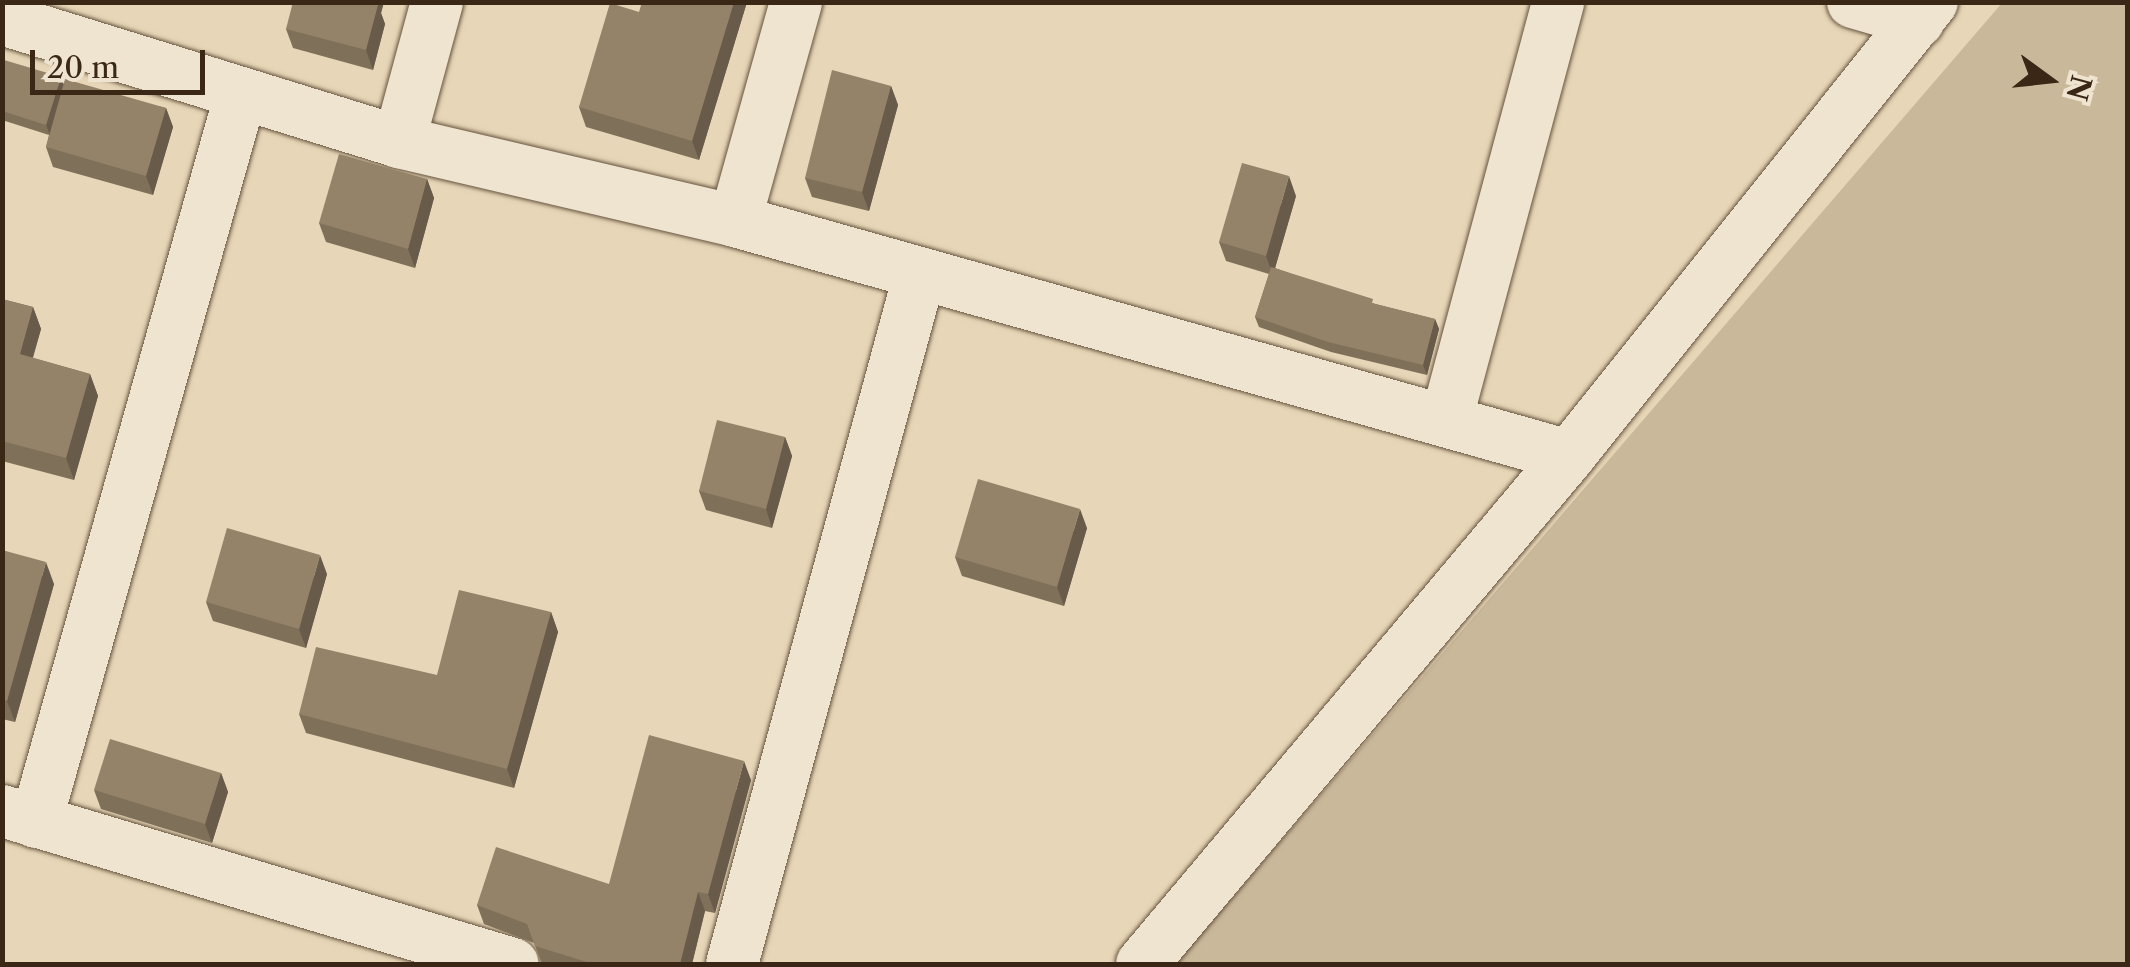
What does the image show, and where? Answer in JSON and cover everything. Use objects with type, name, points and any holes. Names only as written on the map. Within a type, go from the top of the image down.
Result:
[{"type":"street","points":[[399,142],[437,2]]},
{"type":"street","points":[[736,221],[796,2]]},
{"type":"street","points":[[1446,421],[1558,2]]},
{"type":"street","points":[[1854,2],[1925,12]]},
{"type":"street","points":[[1142,964],[1568,456],[1925,12]]},
{"type":"street","points":[[5,30],[241,93],[399,142],[736,221],[1568,456]]},
{"type":"street","points":[[241,93],[19,817],[513,964]]},
{"type":"street","points":[[732,964],[920,273]]},
{"type":"shaded area","points":[[2002,3],[2127,3],[2127,964],[1175,964]]},
{"type":"building","points":[[293,2],[378,5],[366,50],[286,29]]},
{"type":"building","points":[[642,2],[734,2],[692,141],[579,107],[610,3],[639,12]]},
{"type":"building","points":[[4,60],[61,77],[46,125],[2,111]]},
{"type":"building","points":[[832,70],[891,86],[862,192],[805,178]]},
{"type":"building","points":[[65,79],[166,108],[146,176],[46,147]]},
{"type":"building","points":[[339,154],[427,179],[408,249],[319,223]]},
{"type":"building","points":[[1242,163],[1289,176],[1266,256],[1219,242]]},
{"type":"building","points":[[1271,267],[1373,299],[1372,303],[1435,319],[1423,365],[1328,342],[1255,317]]},
{"type":"building","points":[[2,299],[33,307],[20,354],[90,374],[66,458],[2,441]]},
{"type":"building","points":[[717,420],[785,437],[766,509],[699,491]]},
{"type":"building","points":[[978,479],[1080,509],[1057,587],[955,557]]},
{"type":"building","points":[[227,528],[320,555],[299,629],[206,602]]},
{"type":"building","points":[[2,550],[46,562],[7,701],[2,699]]},
{"type":"building","points":[[459,590],[551,612],[507,769],[299,714],[316,647],[437,675]]},
{"type":"building","points":[[649,735],[744,761],[708,894],[698,892],[680,964],[593,964],[535,946],[527,924],[477,905],[496,847],[609,884]]},
{"type":"building","points":[[110,739],[221,773],[205,824],[94,790]]}]
